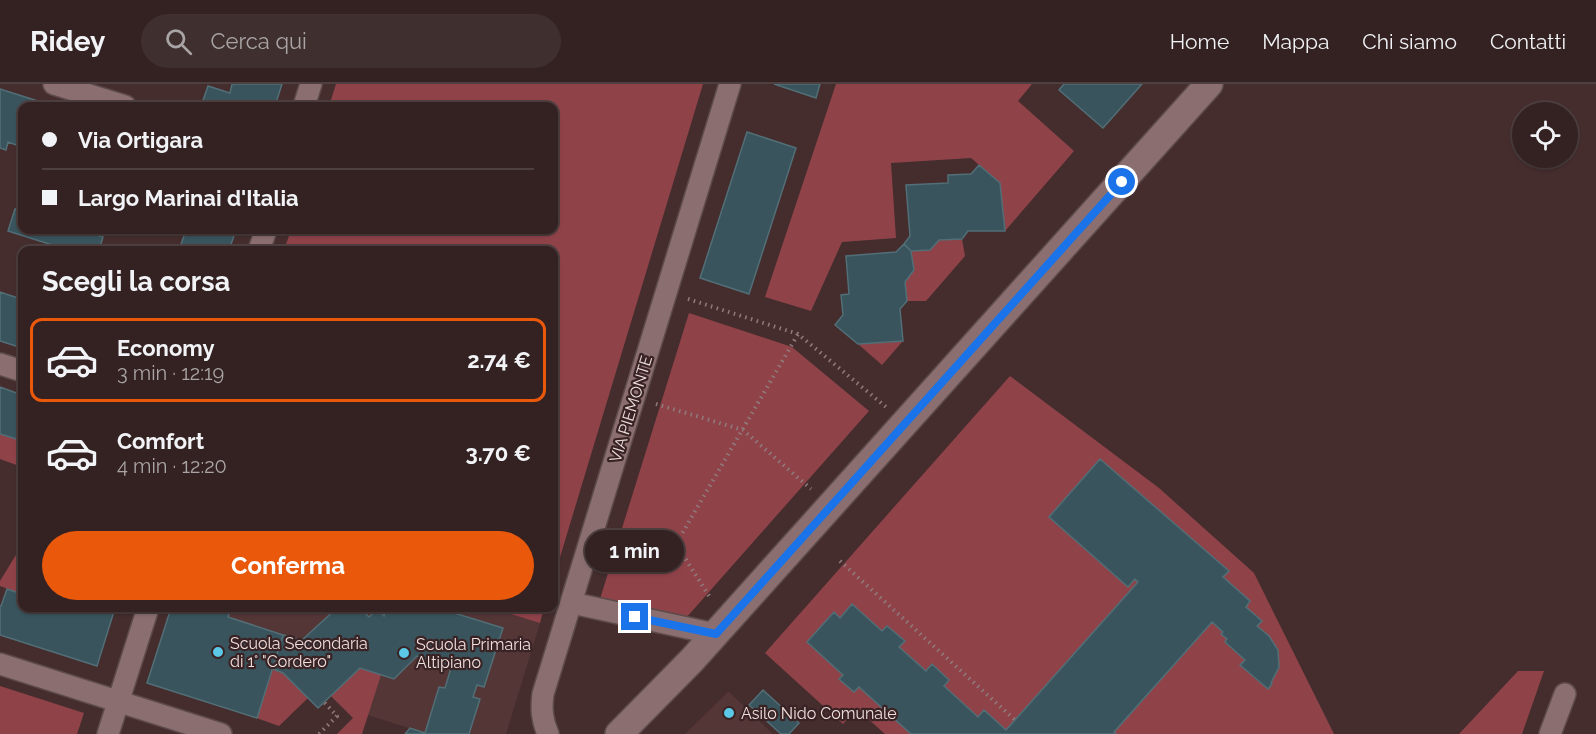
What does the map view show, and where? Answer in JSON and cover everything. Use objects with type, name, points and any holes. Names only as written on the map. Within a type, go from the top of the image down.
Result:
[{"type":"street","points":[[54,84],[112,102]]},
{"type":"street","points":[[305,102],[311,84]]},
{"type":"street","name":"VIA PIEMONTE","points":[[548,734],[541,708],[543,694],[730,84]]},
{"type":"street","points":[[619,734],[716,634],[1209,84]]},
{"type":"street","points":[[0,364],[18,370]]},
{"type":"street","points":[[572,603],[716,634]]},
{"type":"street","points":[[108,734],[147,612]]},
{"type":"street","points":[[0,664],[221,734]]},
{"type":"street","points":[[1550,734],[1565,694]]},
{"type":"path","points":[[686,299],[798,334],[887,408]]},
{"type":"path","points":[[676,544],[798,334]]},
{"type":"path","points":[[654,403],[742,430],[812,490]]},
{"type":"path","points":[[609,548],[676,544]]},
{"type":"path","points":[[676,544],[712,600]]},
{"type":"path","points":[[840,561],[1015,720]]},
{"type":"path","points":[[319,734],[338,716],[324,702]]},
{"type":"shaded area","points":[[336,84],[703,84],[558,564],[558,246],[285,246],[290,234],[558,234],[558,102],[330,102]]},
{"type":"shaded area","points":[[836,84],[1032,84],[1018,101],[1074,151],[1005,231],[1000,183],[971,158],[891,163],[896,238],[842,242],[811,311],[765,297]]},
{"type":"shaded area","points":[[962,239],[965,256],[926,301],[907,301],[905,282],[914,270],[911,251],[939,240]]},
{"type":"shaded area","points":[[689,313],[792,347],[869,411],[686,618],[600,599]]},
{"type":"shaded area","points":[[903,341],[882,365],[858,344]]},
{"type":"shaded area","points":[[1010,376],[1159,488],[1254,573],[1334,734],[885,734],[857,709],[843,724],[765,653]]},
{"type":"shaded area","points":[[0,434],[18,440],[18,466],[0,459]]},
{"type":"shaded area","points":[[18,552],[18,593],[0,586],[0,581]]},
{"type":"shaded area","name":"Scuola Primaria Altipiano","points":[[170,612],[504,612],[540,623],[506,734],[405,734],[409,728],[342,707],[331,696],[318,708],[308,698],[279,726],[147,683]]},
{"type":"shaded area","points":[[504,612],[543,612],[540,623]]},
{"type":"shaded area","points":[[360,668],[381,675],[362,734],[337,734],[353,718],[331,696]]},
{"type":"shaded area","points":[[273,669],[283,673],[308,698],[279,726],[257,718]]},
{"type":"shaded area","points":[[1518,671],[1544,671],[1522,734],[1459,734]]},
{"type":"shaded area","points":[[0,686],[84,713],[77,734],[0,734]]},
{"type":"shaded area","name":"Asilo Nido Comunale","points":[[729,692],[773,734],[685,734]]},
{"type":"building","points":[[232,84],[282,84],[276,102],[202,102],[208,86],[230,93]]},
{"type":"building","points":[[774,84],[820,84],[816,98]]},
{"type":"building","points":[[1064,84],[1142,84],[1103,128],[1059,90]]},
{"type":"building","points":[[0,89],[41,102],[18,102],[18,146],[8,142],[6,150],[0,148]]},
{"type":"building","points":[[747,132],[796,148],[749,294],[700,278]]},
{"type":"building","points":[[979,165],[1000,183],[1005,231],[968,231],[962,239],[939,240],[930,250],[911,251],[904,244],[910,236],[906,185],[948,183],[948,175],[971,174]]},
{"type":"building","points":[[15,209],[18,210],[18,234],[93,234],[103,237],[100,246],[55,246],[8,231]]},
{"type":"building","points":[[185,234],[235,234],[230,246],[180,246]]},
{"type":"building","points":[[904,244],[911,251],[914,270],[905,282],[907,301],[900,309],[903,341],[858,344],[835,325],[843,315],[841,295],[849,294],[846,256],[896,252]]},
{"type":"building","points":[[0,292],[18,298],[18,347],[0,341]]},
{"type":"building","points":[[0,387],[18,394],[18,439],[0,434]]},
{"type":"building","points":[[1100,459],[1229,571],[1223,577],[1250,601],[1246,607],[1262,621],[1257,626],[1269,636],[1278,650],[1279,667],[1268,689],[1240,665],[1245,660],[1225,642],[1227,639],[1221,634],[1223,632],[1212,622],[1114,732],[1116,734],[911,734],[859,687],[854,692],[839,679],[843,675],[807,642],[834,612],[840,618],[852,604],[882,631],[887,626],[905,641],[899,647],[926,671],[932,664],[949,680],[944,686],[978,717],[984,710],[1006,730],[1138,582],[1135,579],[1128,587],[1049,517]]},
{"type":"building","points":[[7,589],[18,593],[18,612],[114,612],[97,666],[0,635],[1,606]]},
{"type":"building","name":"Scuola Secondaria di 1° \"Cordero\"","points":[[170,612],[230,612],[228,617],[283,635],[257,718],[147,683]]},
{"type":"building","points":[[333,612],[364,612],[369,617],[374,612],[380,612],[384,616],[386,612],[451,612],[503,628],[484,687],[477,685],[473,697],[480,699],[469,734],[405,734],[410,728],[425,733],[439,687],[445,688],[451,668],[417,656],[394,679],[360,668],[318,708],[283,673],[273,669],[283,635],[302,640]]},
{"type":"building","points":[[763,690],[799,723],[789,734],[781,734],[749,705]]},
{"type":"place","name":"Scuola Secondaria di 1° \"Cordero\"","points":[[218,652]]},
{"type":"place","name":"Scuola Primaria Altipiano","points":[[404,653]]},
{"type":"place","name":"Asilo Nido Comunale","points":[[729,713]]},
{"type":"route","points":[[635,617],[716,634],[1122,182]]}]
